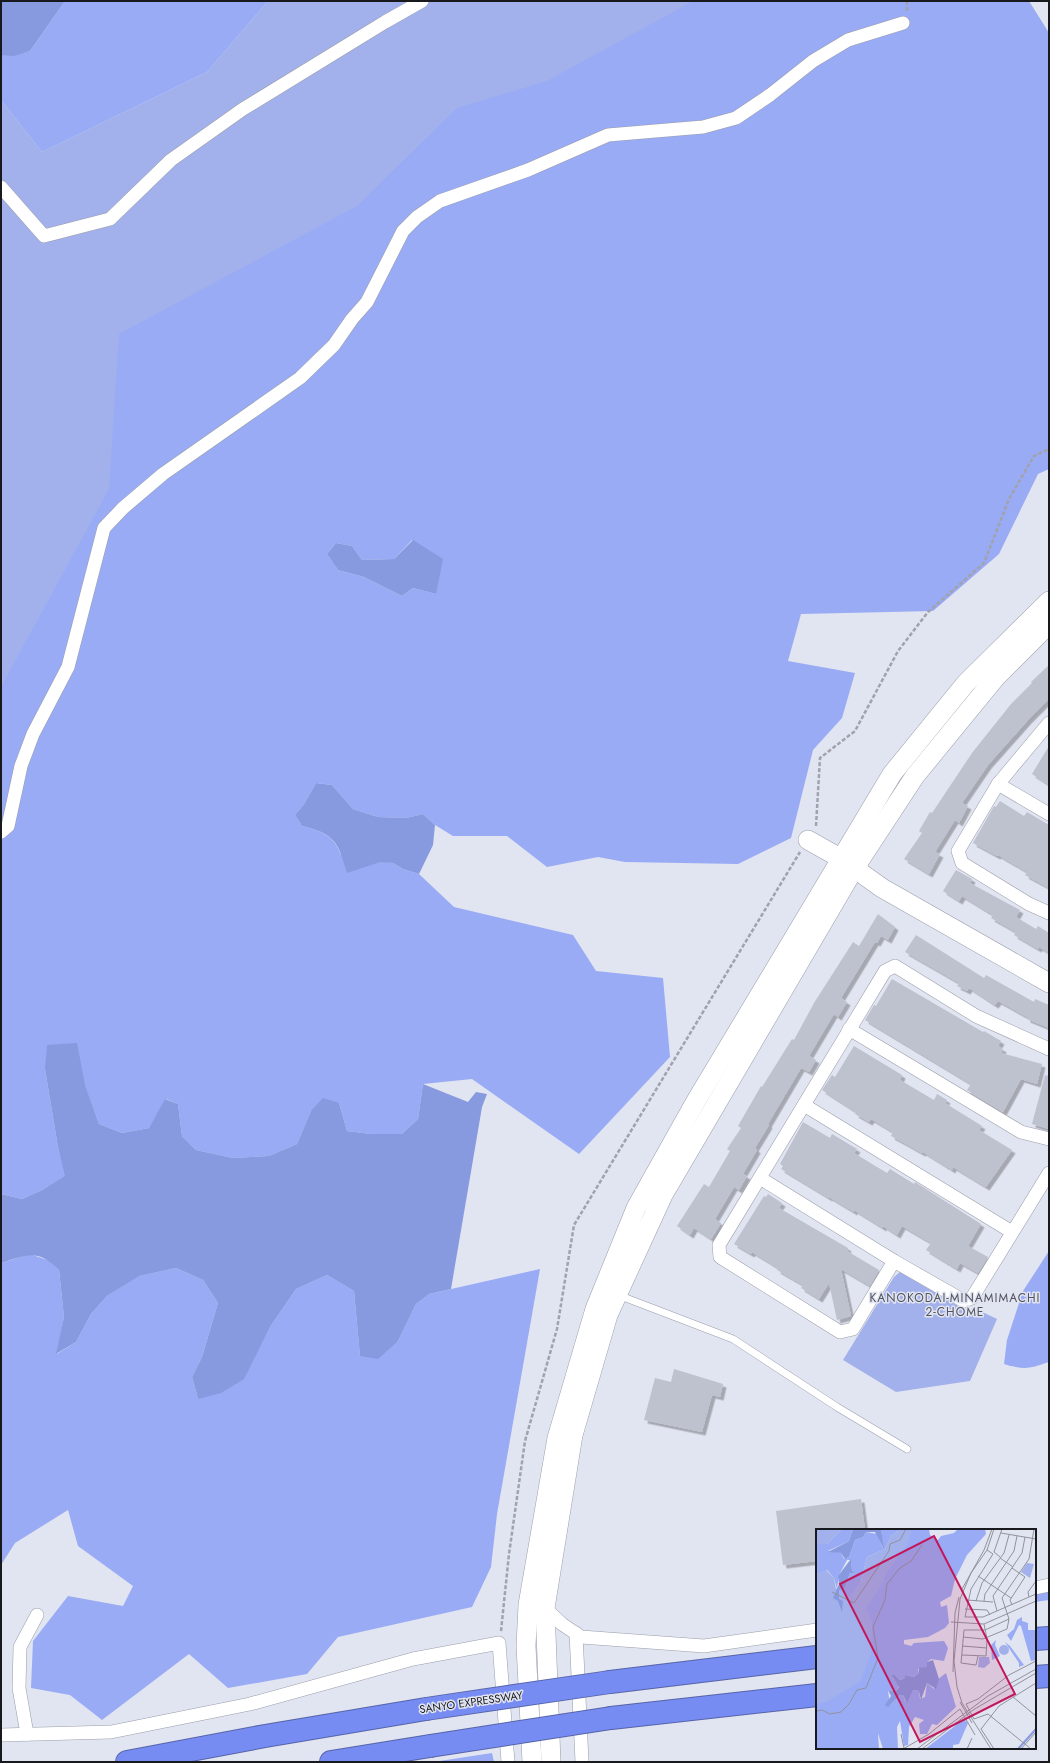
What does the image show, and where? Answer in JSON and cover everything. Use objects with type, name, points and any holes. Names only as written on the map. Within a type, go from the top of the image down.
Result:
[{"type":"highway","points":[[1036,1639],[1049,1638]]},
{"type":"highway","name":"SANYO EXPRESSWAY","points":[[127,1762],[426,1709],[610,1682],[816,1657]]},
{"type":"highway","points":[[1036,1677],[1049,1676]]},
{"type":"highway","points":[[331,1762],[612,1718],[816,1695]]},
{"type":"street","points":[[1,187],[44,236],[110,219],[171,160],[242,109],[422,1]]},
{"type":"street","points":[[1,832],[8,826],[21,766],[33,734],[68,667],[104,528],[123,508],[163,474],[300,378],[334,344],[352,319],[367,302],[403,231],[417,217],[440,201],[528,170],[608,135],[703,127],[736,118],[770,95],[813,61],[848,40],[903,23]]},
{"type":"street","points":[[551,1762],[544,1608],[573,1435],[608,1315],[663,1195],[847,863],[892,774],[966,684],[1049,601]]},
{"type":"street","points":[[532,1762],[526,1646],[528,1605],[556,1438],[595,1309],[636,1208],[696,1102],[847,863],[996,676],[1049,624]]},
{"type":"street","points":[[1049,723],[998,784],[958,851],[962,863],[1029,904],[1049,913]]},
{"type":"street","points":[[998,784],[1049,814]]},
{"type":"street","points":[[808,840],[847,863],[882,888],[1049,983]]},
{"type":"street","points":[[894,1261],[853,1329],[840,1332],[720,1257],[719,1245],[885,971],[895,966],[976,1016],[1049,1049]]},
{"type":"street","points":[[849,1029],[1021,1132],[1049,1139]]},
{"type":"street","points":[[804,1105],[1012,1232]]},
{"type":"street","points":[[760,1178],[894,1261],[964,1301],[972,1298],[1049,1173]]},
{"type":"street","points":[[1036,1588],[1049,1584]]},
{"type":"street","points":[[544,1608],[562,1624],[581,1637],[704,1646],[816,1630]]},
{"type":"street","points":[[27,1734],[19,1688],[20,1647],[37,1615]]},
{"type":"street","points":[[576,1633],[582,1762]]},
{"type":"street","points":[[1,1735],[111,1732],[250,1704],[413,1659],[499,1643],[508,1762]]},
{"type":"lane","points":[[618,1295],[732,1339],[837,1407],[907,1449]]},
{"type":"path","points":[[499,1643],[509,1554],[525,1441],[557,1329],[574,1225],[817,825],[820,758],[855,730],[898,651],[928,612],[984,564],[1009,499],[1034,456],[1049,449]]},
{"type":"shaded area","points":[[1,1],[65,1],[30,51],[14,56],[1,55]]},
{"type":"shaded area","points":[[65,1],[268,1],[207,72],[42,152],[1,100],[1,55],[14,55],[30,51]]},
{"type":"shaded area","points":[[268,1],[723,1],[139,524],[1,754],[1,100],[42,152],[207,72]]},
{"type":"shaded area","points":[[693,1],[1029,1],[1049,33],[1049,469],[1038,474],[999,554],[933,611],[801,614],[788,661],[855,673],[842,718],[813,750],[791,838],[738,864],[625,862],[598,857],[547,867],[507,836],[453,836],[435,825],[423,814],[406,818],[378,817],[353,809],[332,785],[316,783],[304,804],[295,815],[302,826],[321,832],[331,838],[341,855],[393,863],[403,869],[419,874],[454,907],[573,935],[596,971],[663,978],[670,1057],[579,1154],[472,1079],[423,1084],[418,1119],[402,1134],[371,1134],[347,1131],[339,1103],[311,1111],[297,1144],[269,1156],[233,1158],[196,1150],[182,1136],[178,1104],[166,1099],[149,1128],[122,1133],[99,1124],[85,1086],[45,1069],[58,1147],[66,1176],[42,1190],[22,1199],[1,1194],[1,687],[109,489],[119,334],[357,206],[457,108],[547,81]],"holes":[[[412,540],[436,594],[413,588],[402,596],[364,577],[338,570],[327,554],[336,543],[352,546],[362,560],[394,559]]]},
{"type":"shaded area","points":[[413,540],[443,559],[436,594],[413,588],[402,596],[364,577],[338,570],[327,554],[336,543],[352,546],[362,560],[394,559]]},
{"type":"shaded area","points":[[316,783],[332,785],[353,809],[378,817],[406,818],[423,814],[435,825],[433,845],[419,874],[403,869],[393,863],[380,862],[347,873],[341,854],[334,841],[322,832],[302,826],[295,815],[304,804]]},
{"type":"shaded area","points":[[77,1043],[85,1085],[99,1124],[122,1133],[149,1128],[165,1099],[178,1104],[182,1136],[196,1150],[233,1158],[269,1156],[297,1144],[311,1111],[323,1098],[339,1103],[347,1131],[371,1134],[402,1134],[418,1119],[423,1084],[468,1102],[476,1092],[487,1094],[482,1107],[451,1289],[429,1294],[416,1304],[398,1341],[378,1359],[360,1356],[354,1291],[327,1275],[296,1289],[270,1327],[244,1379],[221,1393],[198,1399],[192,1377],[202,1357],[218,1303],[203,1280],[176,1268],[139,1276],[107,1296],[91,1314],[76,1342],[56,1354],[64,1317],[59,1270],[44,1258],[32,1255],[1,1263],[1,1194],[22,1199],[42,1190],[65,1176],[58,1147],[45,1069],[47,1045]]},
{"type":"shaded area","points":[[1049,1251],[1049,1362],[1026,1368],[1004,1364],[1007,1340],[1023,1291]]},
{"type":"shaded area","points":[[30,1254],[50,1261],[59,1270],[64,1317],[57,1354],[76,1342],[91,1314],[107,1296],[138,1276],[176,1268],[203,1280],[218,1303],[202,1357],[192,1377],[198,1399],[258,1349],[270,1327],[296,1289],[327,1275],[354,1291],[360,1356],[398,1341],[416,1304],[429,1294],[540,1269],[497,1514],[491,1567],[472,1607],[338,1637],[307,1674],[228,1688],[189,1654],[102,1720],[70,1695],[31,1688],[33,1641],[68,1596],[123,1606],[133,1586],[78,1546],[68,1510],[15,1543],[1,1565],[1,1263]]},
{"type":"shaded area","points":[[900,1272],[972,1314],[976,1309],[997,1319],[970,1381],[896,1392],[843,1360],[894,1277]]},
{"type":"shaded area","points":[[1049,1588],[1049,1600],[1036,1602],[1036,1591]]},
{"type":"shaded area","points":[[492,1753],[494,1762],[433,1762]]},
{"type":"building","points":[[1049,665],[1049,699],[988,765],[962,803],[968,806],[959,823],[955,820],[935,852],[940,854],[929,874],[904,859],[922,833],[919,831],[930,812],[932,813],[972,753],[1011,704]]},
{"type":"building","points":[[1049,746],[1049,785],[1032,774]]},
{"type":"building","points":[[1000,801],[1024,816],[1027,812],[1049,825],[1049,888],[1025,875],[1027,872],[998,855],[997,856],[973,843],[994,806],[996,807]]},
{"type":"building","points":[[956,870],[972,879],[970,883],[1020,910],[1016,917],[1036,929],[1038,926],[1049,933],[1049,953],[1039,947],[1038,949],[1014,935],[1016,932],[991,918],[993,915],[962,896],[959,901],[943,891]]},
{"type":"building","points":[[878,914],[895,927],[888,940],[881,936],[877,943],[875,942],[841,998],[847,1002],[838,1017],[834,1014],[809,1056],[816,1060],[809,1072],[801,1068],[768,1124],[769,1125],[755,1148],[757,1150],[743,1174],[747,1176],[739,1190],[734,1187],[715,1219],[721,1223],[711,1239],[694,1228],[690,1235],[677,1226],[704,1184],[709,1187],[730,1151],[727,1149],[741,1128],[738,1126],[761,1086],[762,1087],[792,1039],[794,1040],[814,1003],[853,942],[859,946]]},
{"type":"building","points":[[916,935],[984,978],[986,975],[1034,1002],[1035,999],[1049,1005],[1049,1028],[1027,1019],[1027,1017],[998,1001],[995,1005],[969,988],[967,991],[957,986],[959,983],[905,952]]},
{"type":"building","points":[[892,979],[1001,1041],[998,1046],[1003,1049],[1001,1053],[1042,1064],[1037,1084],[1021,1079],[1003,1112],[967,1090],[971,1084],[865,1020],[874,1005],[876,1006]]},
{"type":"building","points":[[854,1046],[902,1075],[900,1080],[934,1100],[937,1094],[947,1100],[945,1103],[982,1126],[979,1130],[1012,1150],[986,1187],[953,1167],[952,1170],[923,1152],[922,1153],[891,1136],[893,1132],[871,1119],[869,1122],[855,1114],[856,1112],[822,1090],[832,1075],[835,1077]]},
{"type":"building","points":[[1045,1075],[1049,1076],[1049,1129],[1032,1124]]},
{"type":"building","points":[[803,1122],[830,1138],[832,1134],[857,1149],[854,1153],[887,1173],[890,1169],[914,1184],[915,1182],[981,1224],[968,1246],[988,1257],[978,1273],[960,1263],[957,1269],[926,1250],[931,1243],[902,1226],[897,1235],[854,1210],[854,1212],[829,1198],[781,1169],[783,1166],[780,1164]]},
{"type":"building","points":[[768,1194],[782,1203],[779,1208],[848,1248],[847,1251],[879,1270],[870,1286],[841,1269],[851,1316],[837,1320],[829,1283],[819,1299],[801,1288],[803,1285],[777,1270],[778,1268],[752,1252],[751,1254],[734,1244],[764,1196],[766,1197]]},
{"type":"building","points":[[674,1369],[723,1384],[720,1397],[712,1395],[702,1432],[644,1420],[655,1378],[671,1382]]},
{"type":"building","points":[[861,1499],[865,1529],[816,1529],[816,1561],[783,1565],[776,1511]]},
{"type":"district","name":"KANOKODAI-MINAMIMACHI 2-CHOME","points":[[955,1305]]}]
